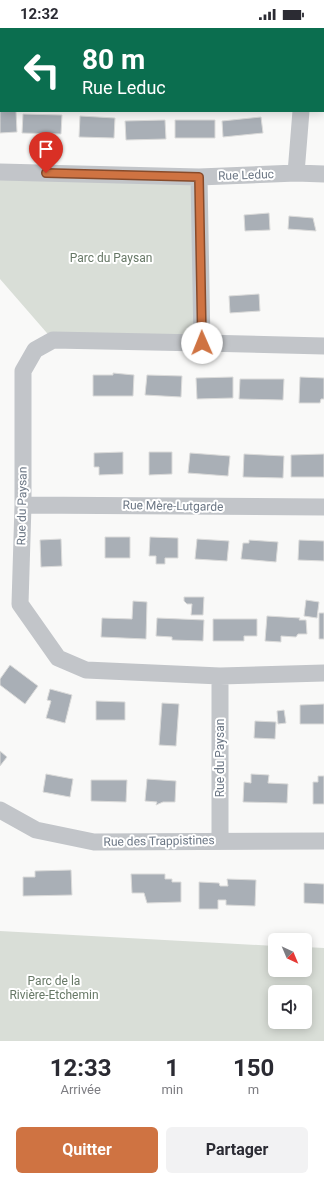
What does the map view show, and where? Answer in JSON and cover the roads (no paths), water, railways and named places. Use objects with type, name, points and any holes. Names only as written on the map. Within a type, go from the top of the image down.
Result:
[{"type":"street","points":[[296,173],[301,112]]},
{"type":"street","name":"Rue Leduc","points":[[0,172],[199,177],[296,173],[324,174]]},
{"type":"street","points":[[199,177],[202,343]]},
{"type":"street","name":"Rue du Paysan","points":[[324,346],[53,340],[35,350],[23,371],[23,504],[20,604],[58,658],[86,670],[220,676],[324,673]]},
{"type":"street","name":"Rue Mère-Lutgarde","points":[[23,504],[324,507]]},
{"type":"street","name":"Rue du Paysan","points":[[220,676],[220,840]]},
{"type":"street","name":"Rue des Trappistines","points":[[0,810],[36,830],[94,842],[220,840],[324,841]]},
{"type":"park label","name":"Parc du Paysan","points":[[111,258]]},
{"type":"park label","name":"Parc de la Rivière-Etchemin","points":[[54,988]]}]
